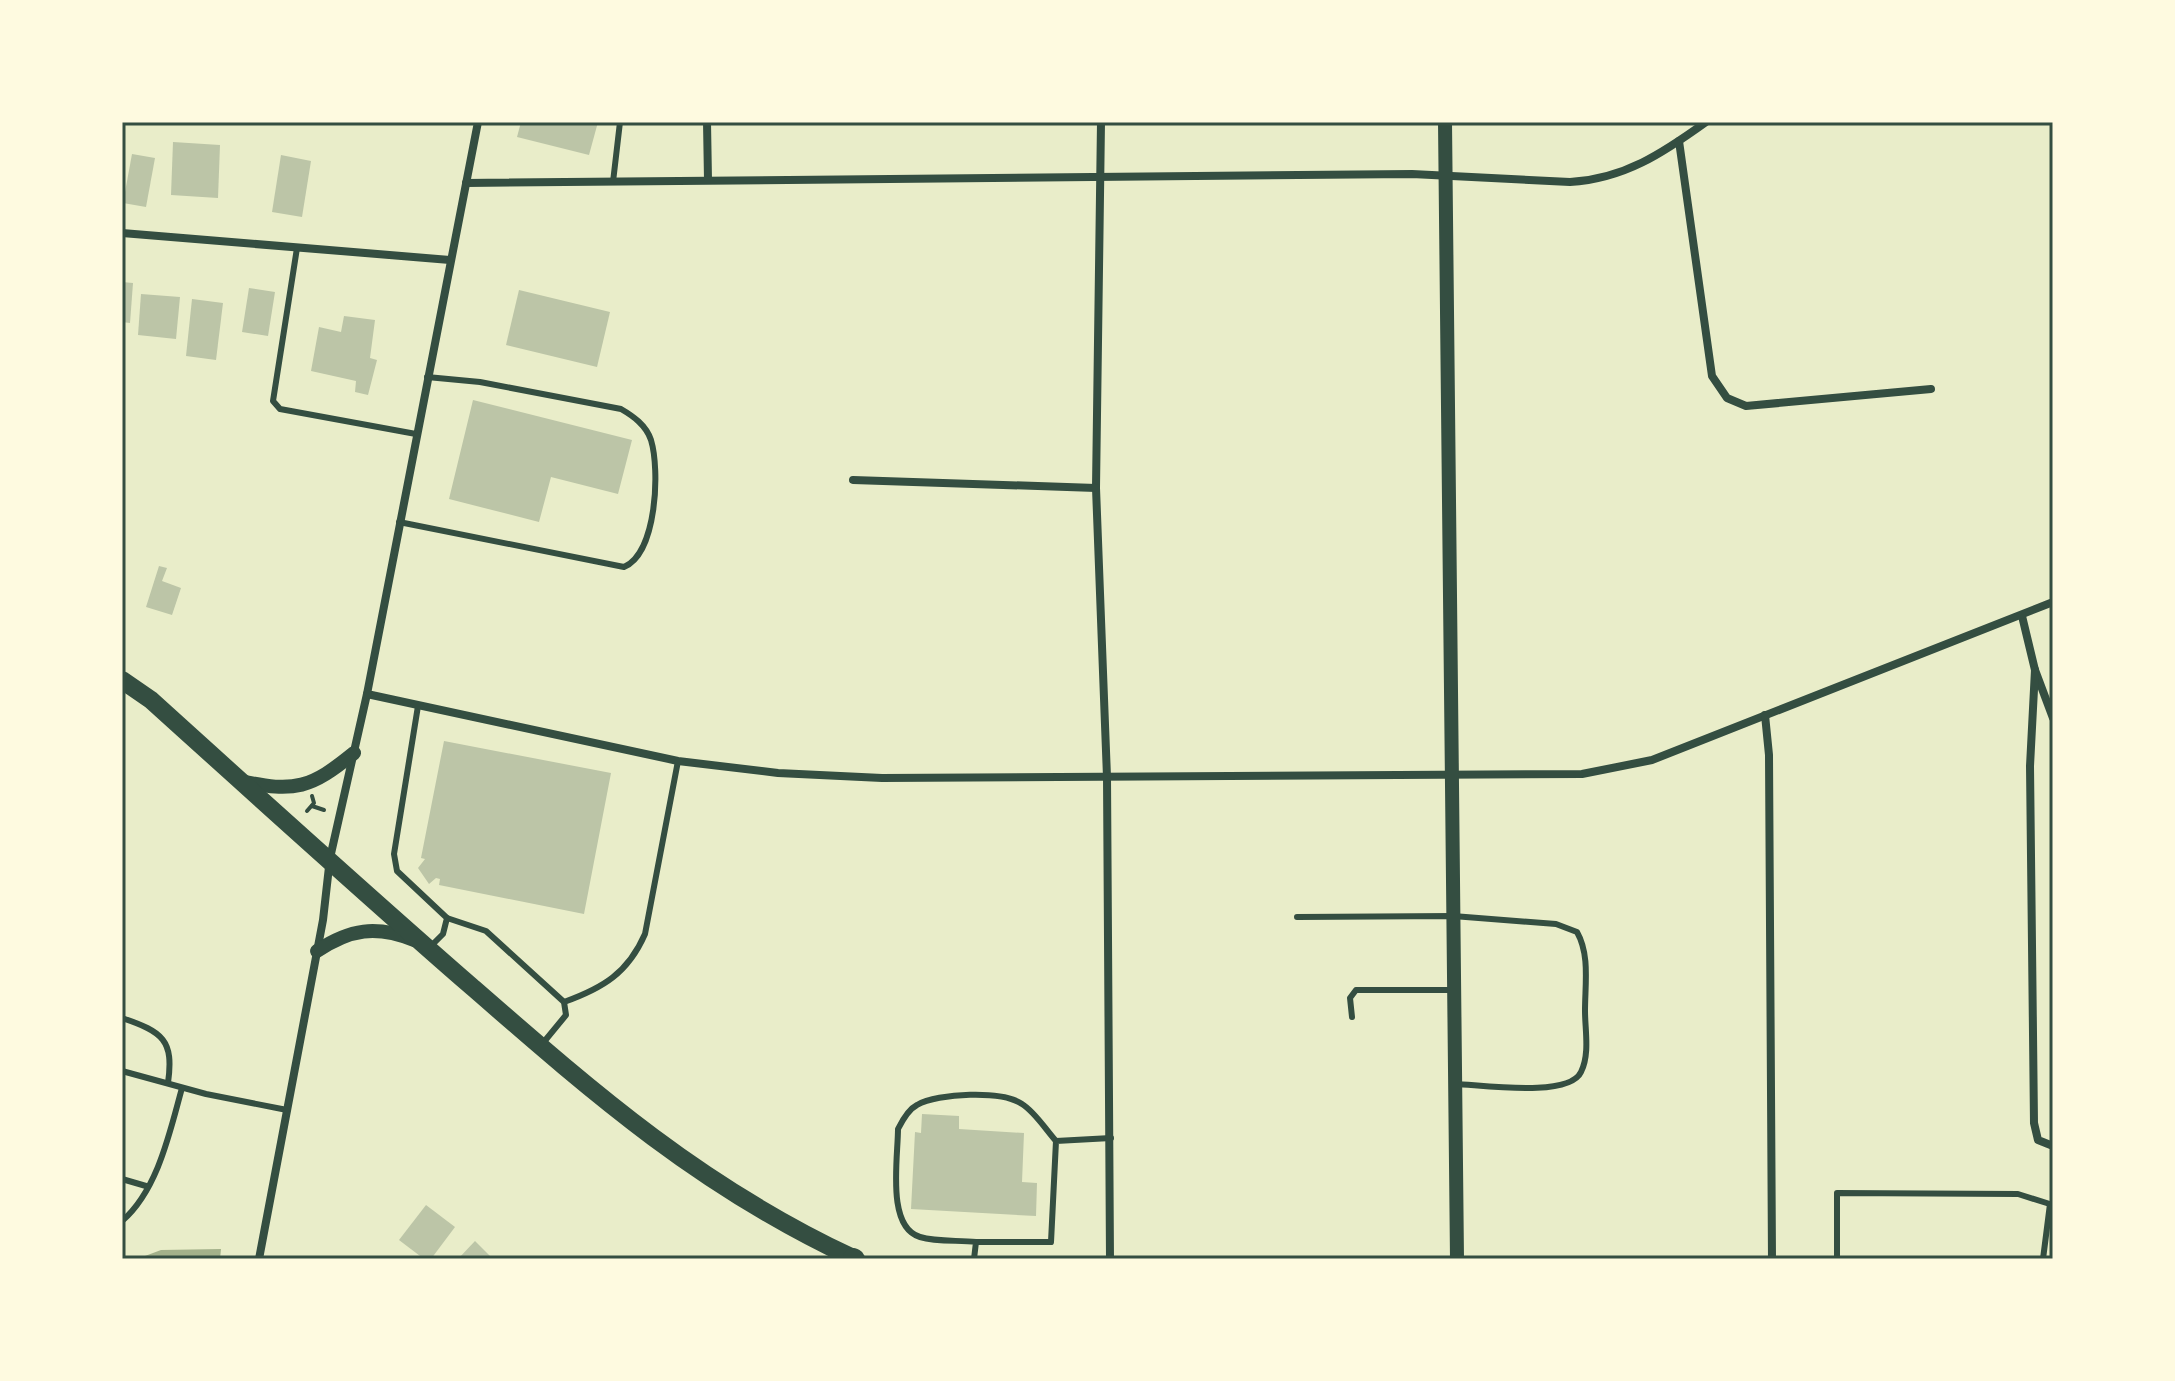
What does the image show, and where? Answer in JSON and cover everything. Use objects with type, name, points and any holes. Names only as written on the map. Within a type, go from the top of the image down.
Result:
[{"type":"main road","points":[[122,680],[151,700],[540,1046],[682,1161],[748,1204],[855,1259]]},
{"type":"street","points":[[260,1254],[317,951],[330,858],[367,694],[478,122]]},
{"type":"street","points":[[707,122],[708,180]]},
{"type":"street","points":[[1101,122],[1096,488],[1107,777],[1110,1259]]},
{"type":"street","points":[[1445,122],[1457,1259]]},
{"type":"street","points":[[466,183],[1446,177],[1595,181],[1635,168],[1706,122]]},
{"type":"street","points":[[1679,141],[1712,376],[1727,398],[1746,406],[1931,389]]},
{"type":"street","points":[[122,233],[450,260]]},
{"type":"street","points":[[853,480],[1096,488]]},
{"type":"street","points":[[367,694],[678,761],[756,771],[882,778],[1452,775],[1614,771],[1652,760],[2053,602]]},
{"type":"street","points":[[2022,616],[2035,670],[2053,718]]},
{"type":"street","points":[[2035,670],[2030,821],[2034,1123],[2038,1140],[2053,1146]]},
{"type":"street","points":[[1765,715],[1769,755],[1772,1259]]},
{"type":"street","points":[[240,781],[276,789],[293,788],[317,781],[354,753]]},
{"type":"street","points":[[317,951],[338,936],[379,929],[426,946]]},
{"type":"lane","points":[[613,182],[620,122]]},
{"type":"lane","points":[[297,248],[273,401],[280,409],[416,434]]},
{"type":"lane","points":[[399,522],[624,567],[639,557],[652,518],[656,468],[650,437],[636,418],[621,409],[501,385],[427,377]]},
{"type":"lane","points":[[418,706],[394,854],[397,871],[447,918],[486,931],[528,965],[564,1002],[566,1015],[540,1046]]},
{"type":"lane","points":[[564,1002],[600,989],[636,955],[645,934],[678,761]]},
{"type":"lane","points":[[1297,917],[1453,916],[1567,926],[1577,932],[1583,942],[1586,963],[1586,1047],[1576,1080],[1567,1086],[1551,1088],[1455,1084]]},
{"type":"lane","points":[[426,946],[443,934],[447,918]]},
{"type":"lane","points":[[1352,1017],[1350,998],[1356,990],[1454,990]]},
{"type":"lane","points":[[122,1018],[165,1040],[172,1057],[168,1083]]},
{"type":"lane","points":[[122,1071],[182,1088],[287,1110]]},
{"type":"lane","points":[[122,1221],[138,1203],[165,1147],[182,1088]]},
{"type":"lane","points":[[994,1096],[1022,1103],[1056,1141],[1051,1242],[976,1242],[919,1237],[903,1227],[898,1214],[898,1129],[914,1106],[936,1097],[994,1096]]},
{"type":"lane","points":[[1056,1141],[1111,1138]]},
{"type":"lane","points":[[122,1179],[146,1186]]},
{"type":"lane","points":[[1837,1259],[1837,1193],[2018,1194],[2052,1204],[2043,1259]]},
{"type":"lane","points":[[974,1259],[976,1242]]},
{"type":"path","points":[[312,793],[309,808],[324,810]]},
{"type":"shaded area","points":[[221,1249],[220,1259],[137,1259],[161,1250]]},
{"type":"building","points":[[521,122],[598,122],[589,155],[517,137]]},
{"type":"building","points":[[173,142],[220,145],[218,198],[171,195]]},
{"type":"building","points":[[132,154],[155,158],[146,207],[123,203]]},
{"type":"building","points":[[281,155],[311,161],[302,217],[272,212]]},
{"type":"building","points":[[122,282],[133,283],[130,323],[122,322]]},
{"type":"building","points":[[249,288],[275,292],[268,336],[242,332]]},
{"type":"building","points":[[519,290],[610,312],[597,367],[506,345]]},
{"type":"building","points":[[141,294],[180,297],[176,339],[138,335]]},
{"type":"building","points":[[192,299],[223,303],[216,360],[186,356]]},
{"type":"building","points":[[344,316],[375,320],[370,358],[377,360],[368,395],[355,392],[356,381],[311,371],[319,327],[341,332]]},
{"type":"building","points":[[473,400],[632,440],[618,494],[551,477],[539,522],[449,499]]},
{"type":"building","points":[[159,566],[167,568],[162,581],[181,588],[172,615],[146,607]]},
{"type":"building","points":[[444,741],[611,773],[584,914],[439,885],[440,879],[436,878],[429,884],[418,868],[425,859],[421,858]]},
{"type":"building","points":[[922,1114],[959,1116],[959,1129],[1024,1133],[1022,1182],[1037,1183],[1036,1216],[911,1209],[915,1132],[921,1133]]},
{"type":"building","points":[[426,1205],[455,1227],[431,1259],[424,1259],[399,1240]]},
{"type":"building","points":[[475,1241],[493,1259],[458,1259]]}]
